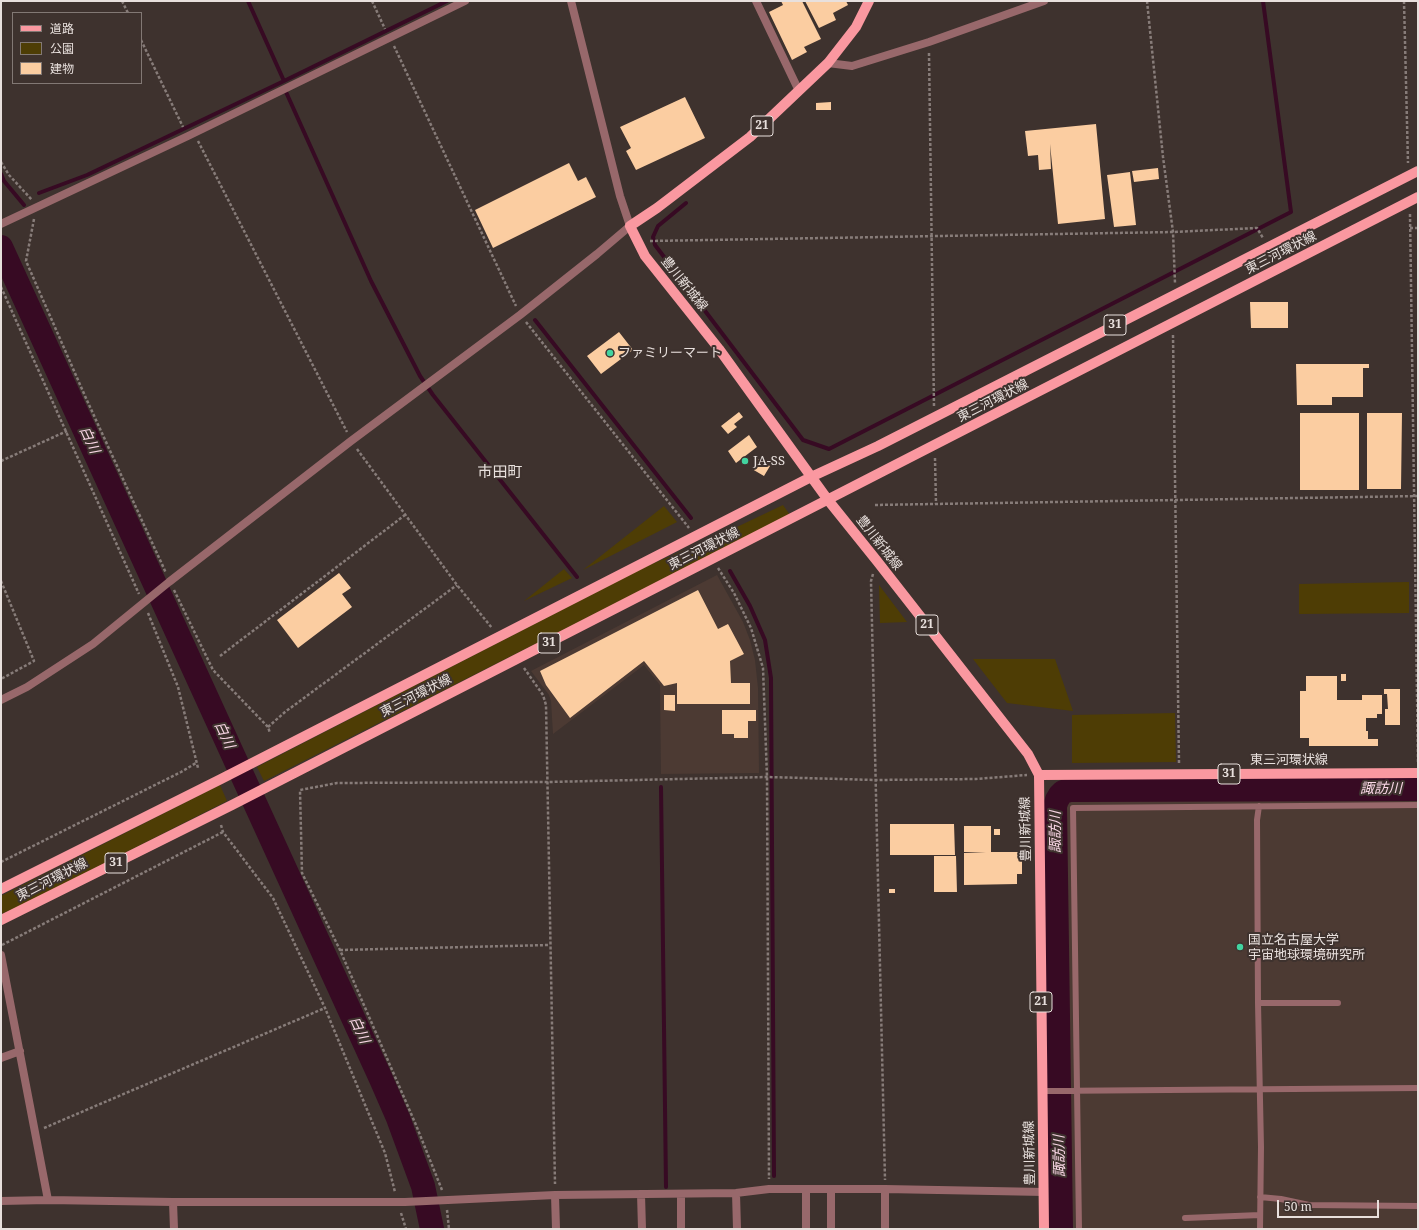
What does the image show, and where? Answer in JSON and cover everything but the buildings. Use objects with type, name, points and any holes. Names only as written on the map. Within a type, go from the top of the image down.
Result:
[{"type":"main road","name":"21","points":[[630,226],[657,208],[750,137],[799,91],[828,63],[856,27],[869,1]]},
{"type":"main road","name":"東三河環状線","points":[[1,889],[221,779],[696,536],[934,418],[1418,171]]},
{"type":"main road","name":"東三河環状線","points":[[1,920],[232,805],[1414,200]]},
{"type":"main road","name":"豊川新城線","points":[[630,226],[644,256],[719,349],[811,478],[877,560],[1028,754],[1039,775],[1047,1091],[1044,1229]]},
{"type":"main road","name":"東三河環状線","points":[[1039,775],[1418,773]]},
{"type":"street","points":[[3,223],[191,134],[464,1]]},
{"type":"street","points":[[1,700],[27,687],[93,644],[169,582],[351,441],[520,315],[598,254],[630,226],[620,196],[571,1]]},
{"type":"street","points":[[756,1],[799,91]]},
{"type":"street","points":[[828,63],[852,66],[929,42],[1044,1]]},
{"type":"street","points":[[1,955],[36,1131],[48,1200]]},
{"type":"street","points":[[1,1058],[20,1050]]},
{"type":"street","points":[[1,1201],[402,1202],[556,1195],[736,1193],[769,1189],[885,1189],[1044,1192]]},
{"type":"street","points":[[885,1189],[885,1229]]},
{"type":"street","points":[[806,1190],[806,1229]]},
{"type":"street","points":[[831,1190],[832,1229]]},
{"type":"street","points":[[736,1193],[737,1229]]},
{"type":"street","points":[[641,1194],[642,1229]]},
{"type":"street","points":[[680,1194],[681,1229]]},
{"type":"street","points":[[556,1195],[556,1229]]},
{"type":"street","points":[[173,1202],[174,1229]]},
{"type":"lane","points":[[1079,1229],[1073,808],[1418,804]]},
{"type":"lane","points":[[1259,806],[1257,820],[1259,1090],[1261,1146],[1260,1229]]},
{"type":"lane","points":[[1258,1003],[1338,1003]]},
{"type":"lane","points":[[1047,1091],[1077,1092],[1418,1088]]},
{"type":"lane","points":[[1260,1197],[1281,1199],[1309,1205],[1418,1206]]},
{"type":"lane","points":[[1185,1218],[1260,1215]]},
{"type":"path","points":[[122,1],[128,12]]},
{"type":"path","points":[[372,1],[520,315],[696,536]]},
{"type":"path","points":[[1147,1],[1163,157],[1173,232],[1175,294]]},
{"type":"path","points":[[1404,1],[1409,176]]},
{"type":"path","points":[[142,42],[351,441],[457,585],[499,636]]},
{"type":"path","points":[[929,42],[934,418]]},
{"type":"path","points":[[1,162],[9,175],[30,196],[37,208],[26,261],[169,582],[180,601],[213,670],[268,727],[270,733]]},
{"type":"path","points":[[1414,200],[1410,228],[1416,496],[1418,773]]},
{"type":"path","points":[[637,241],[1173,232],[1257,228],[1267,248]]},
{"type":"path","points":[[1410,228],[1418,228]]},
{"type":"path","points":[[1,288],[145,601],[178,687],[198,768]]},
{"type":"path","points":[[1173,324],[1179,774]]},
{"type":"path","points":[[1,461],[67,431]]},
{"type":"path","points":[[935,445],[936,504]]},
{"type":"path","points":[[875,505],[1416,496]]},
{"type":"path","points":[[220,656],[405,515]]},
{"type":"path","points":[[713,559],[734,593],[751,628],[763,668],[767,777],[769,1189]]},
{"type":"path","points":[[877,560],[871,581],[885,1189]]},
{"type":"path","points":[[1,581],[34,661],[1,679]]},
{"type":"path","points":[[268,727],[285,712],[457,585]]},
{"type":"path","points":[[518,658],[545,700],[546,705],[556,1195]]},
{"type":"path","points":[[1,862],[181,772],[196,763]]},
{"type":"path","points":[[449,1229],[446,1201],[416,1125],[340,950],[302,873],[300,790],[337,783],[548,782],[767,777],[876,780],[976,779],[1039,775]]},
{"type":"path","points":[[220,825],[223,832],[273,898],[325,1008],[385,1153],[402,1202],[406,1229]]},
{"type":"path","points":[[1,945],[223,832]]},
{"type":"path","points":[[340,950],[550,945]]},
{"type":"path","points":[[36,1131],[325,1008]]},
{"type":"shaded area","points":[[717,575],[743,622],[750,640],[755,660],[758,688],[759,773],[661,774],[660,685],[644,665],[553,734],[551,701],[549,695],[531,671]]},
{"type":"shaded area","name":"国立名古屋大学 宇宙地球環境研究所","points":[[1418,789],[1418,1229],[1067,1229],[1060,803],[1063,798],[1073,793]]},
{"type":"green space","points":[[783,505],[790,515],[264,781],[257,767],[645,567],[718,536]]},
{"type":"green space","points":[[664,506],[677,522],[583,570]]},
{"type":"green space","points":[[564,569],[572,578],[524,601]]},
{"type":"green space","points":[[1409,582],[1409,613],[1299,614],[1299,584]]},
{"type":"green space","points":[[879,585],[907,622],[880,623]]},
{"type":"green space","points":[[973,659],[1055,659],[1073,711],[1007,703]]},
{"type":"green space","points":[[1175,713],[1176,762],[1072,763],[1072,715]]},
{"type":"green space","points":[[220,785],[227,801],[20,906],[1,914],[1,896]]},
{"type":"waterway","points":[[248,1],[284,81]]},
{"type":"waterway","points":[[39,193],[87,175],[447,1]]},
{"type":"waterway","points":[[686,203],[658,226],[653,237],[655,245],[803,440],[829,449],[1291,212],[1263,1]]},
{"type":"waterway","points":[[286,92],[371,281],[420,376],[433,395],[577,577]]},
{"type":"waterway","points":[[1,174],[4,181],[24,205]]},
{"type":"waterway","name":"白川","points":[[1,247],[381,1079],[398,1118],[423,1186],[432,1229]]},
{"type":"waterway","points":[[535,320],[691,518]]},
{"type":"waterway","points":[[730,571],[750,606],[765,640],[771,678],[774,1176]]},
{"type":"waterway","points":[[661,787],[666,1187]]},
{"type":"waterway","name":"諏訪川","points":[[1061,1229],[1055,806],[1060,795],[1063,792],[1070,790],[1418,789]]},
{"type":"place","name":"ファミリーマート","points":[[610,353]]},
{"type":"place","name":"JA-SS","points":[[745,461]]},
{"type":"place","name":"国立名古屋大学 宇宙地球環境研究所","points":[[1240,947]]},
{"type":"district","name":"市田町","points":[[500,473]]}]
